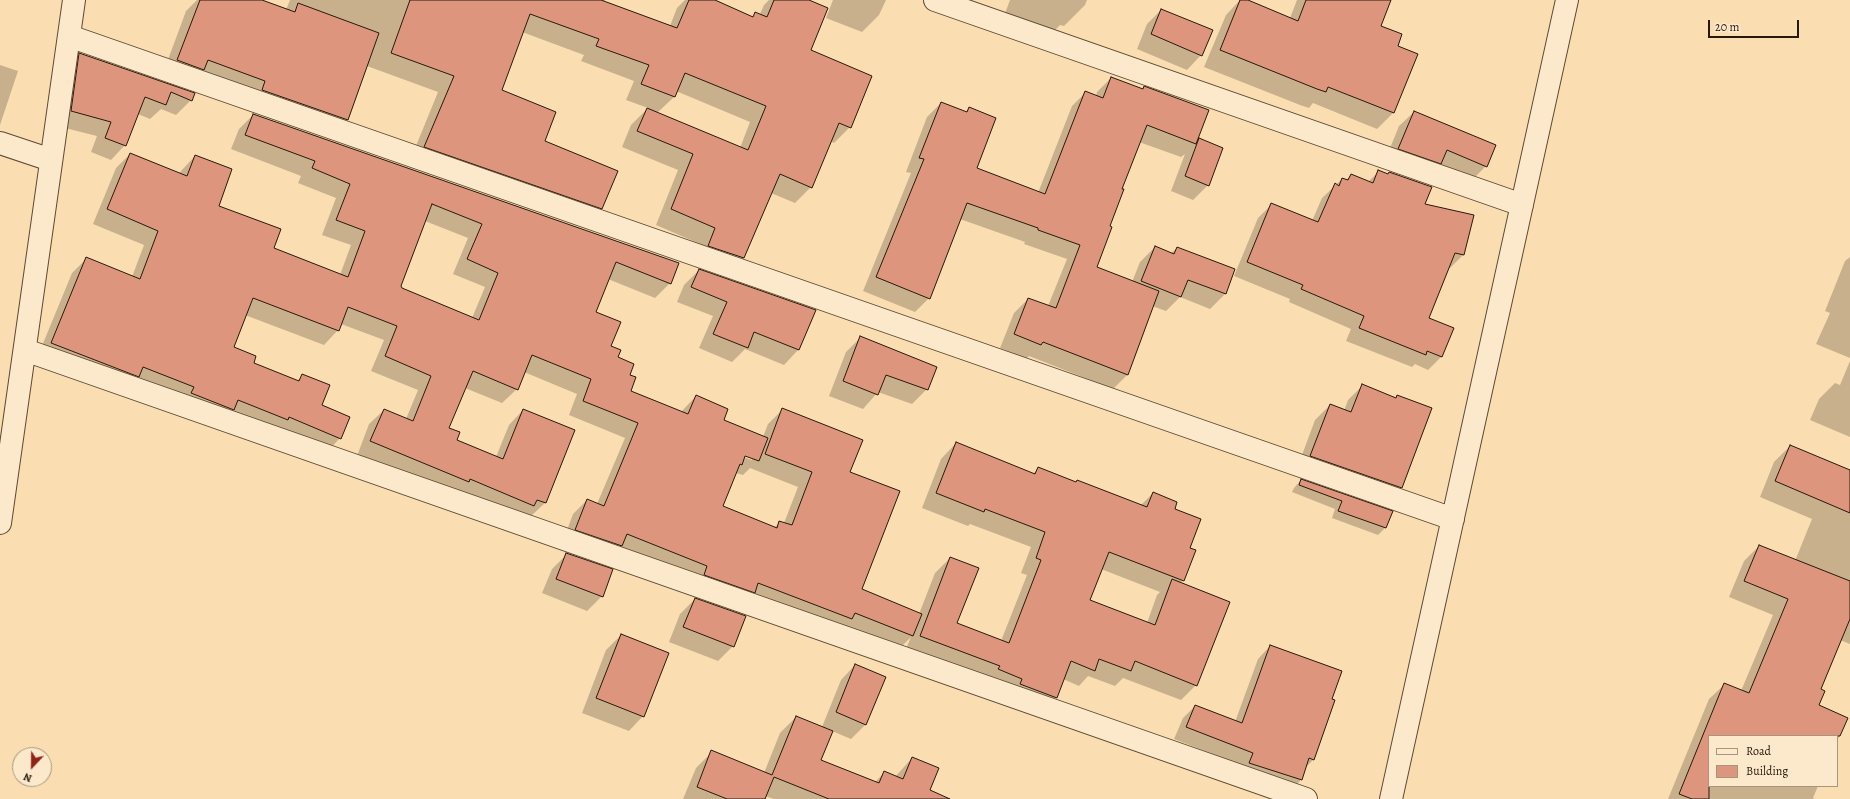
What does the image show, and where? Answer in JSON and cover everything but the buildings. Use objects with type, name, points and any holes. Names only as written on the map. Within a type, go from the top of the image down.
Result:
[{"type":"street","points":[[0,523],[3,484],[25,350],[74,0]]},
{"type":"street","points":[[935,0],[1522,205]]},
{"type":"street","points":[[1391,799],[1567,0]]},
{"type":"street","points":[[69,36],[1453,519]]},
{"type":"street","points":[[0,143],[51,160]]},
{"type":"street","points":[[25,350],[1306,799]]}]
